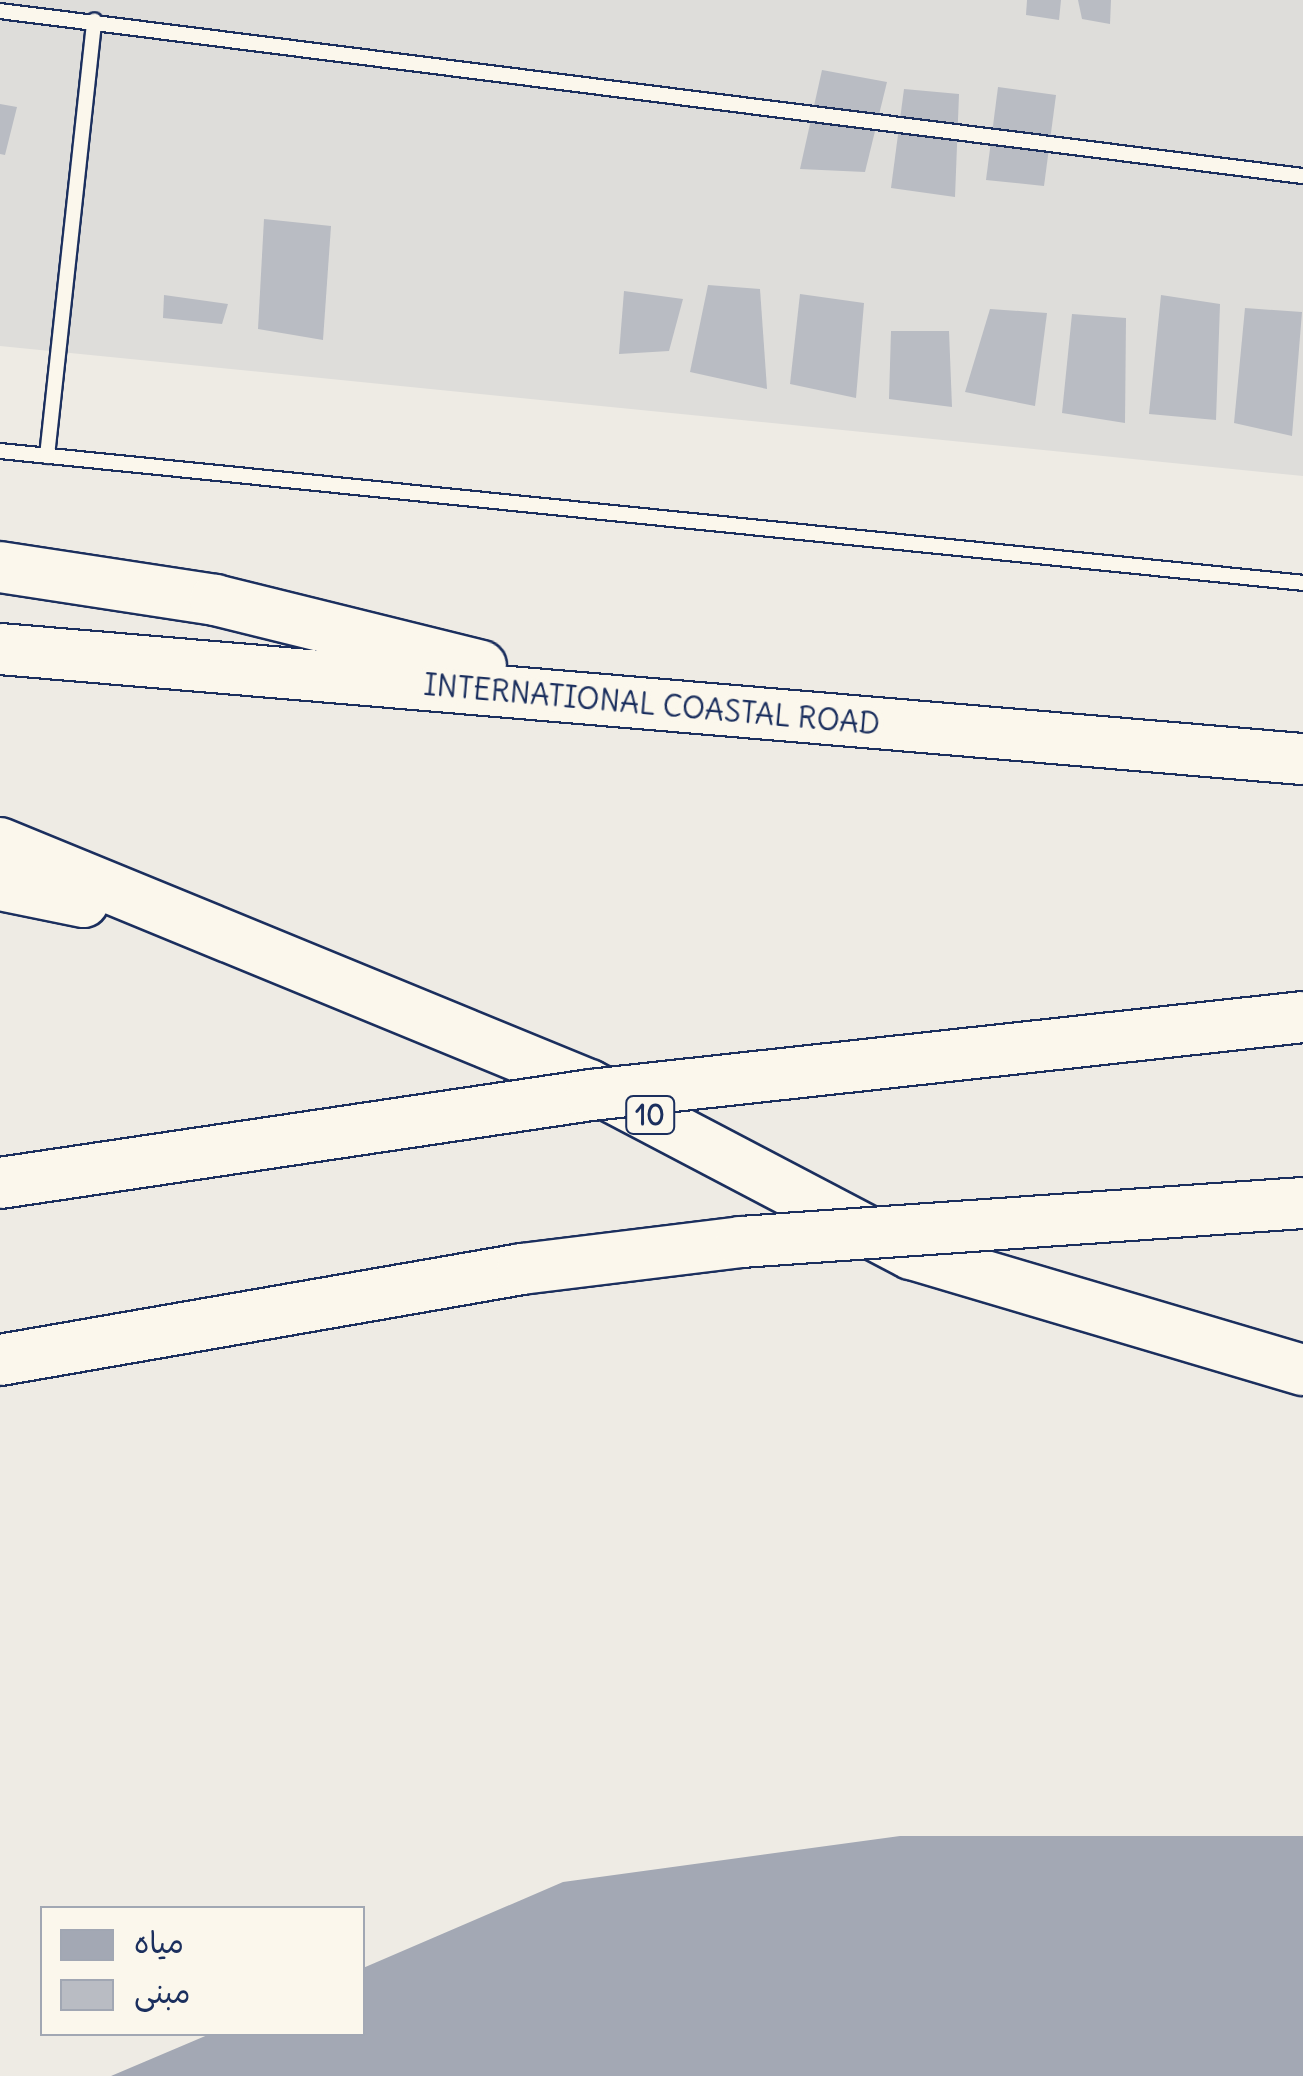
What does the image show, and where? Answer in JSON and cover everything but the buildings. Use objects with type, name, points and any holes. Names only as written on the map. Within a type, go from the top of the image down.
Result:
[{"type":"highway","points":[[0,568],[282,614],[617,701]]},
{"type":"highway","name":"INTERNATIONAL COASTAL ROAD","points":[[0,650],[1303,758]]},
{"type":"highway","name":"10","points":[[0,844],[590,1085],[911,1254],[1303,1370]]},
{"type":"highway","points":[[0,885],[181,920]]},
{"type":"highway","name":"10","points":[[0,1183],[591,1094],[1303,1018]]},
{"type":"highway","points":[[0,1360],[522,1269],[741,1242],[1303,1203]]},
{"type":"lane","points":[[0,10],[1303,176]]},
{"type":"lane","points":[[47,456],[94,21]]},
{"type":"lane","points":[[0,451],[1303,583]]},
{"type":"shaded area","points":[[0,0],[1303,0],[1303,476],[0,346]]},
{"type":"water","points":[[900,1836],[1303,1836],[1303,2076],[111,2076],[205,2036],[365,2036],[365,1967],[563,1882]]}]
